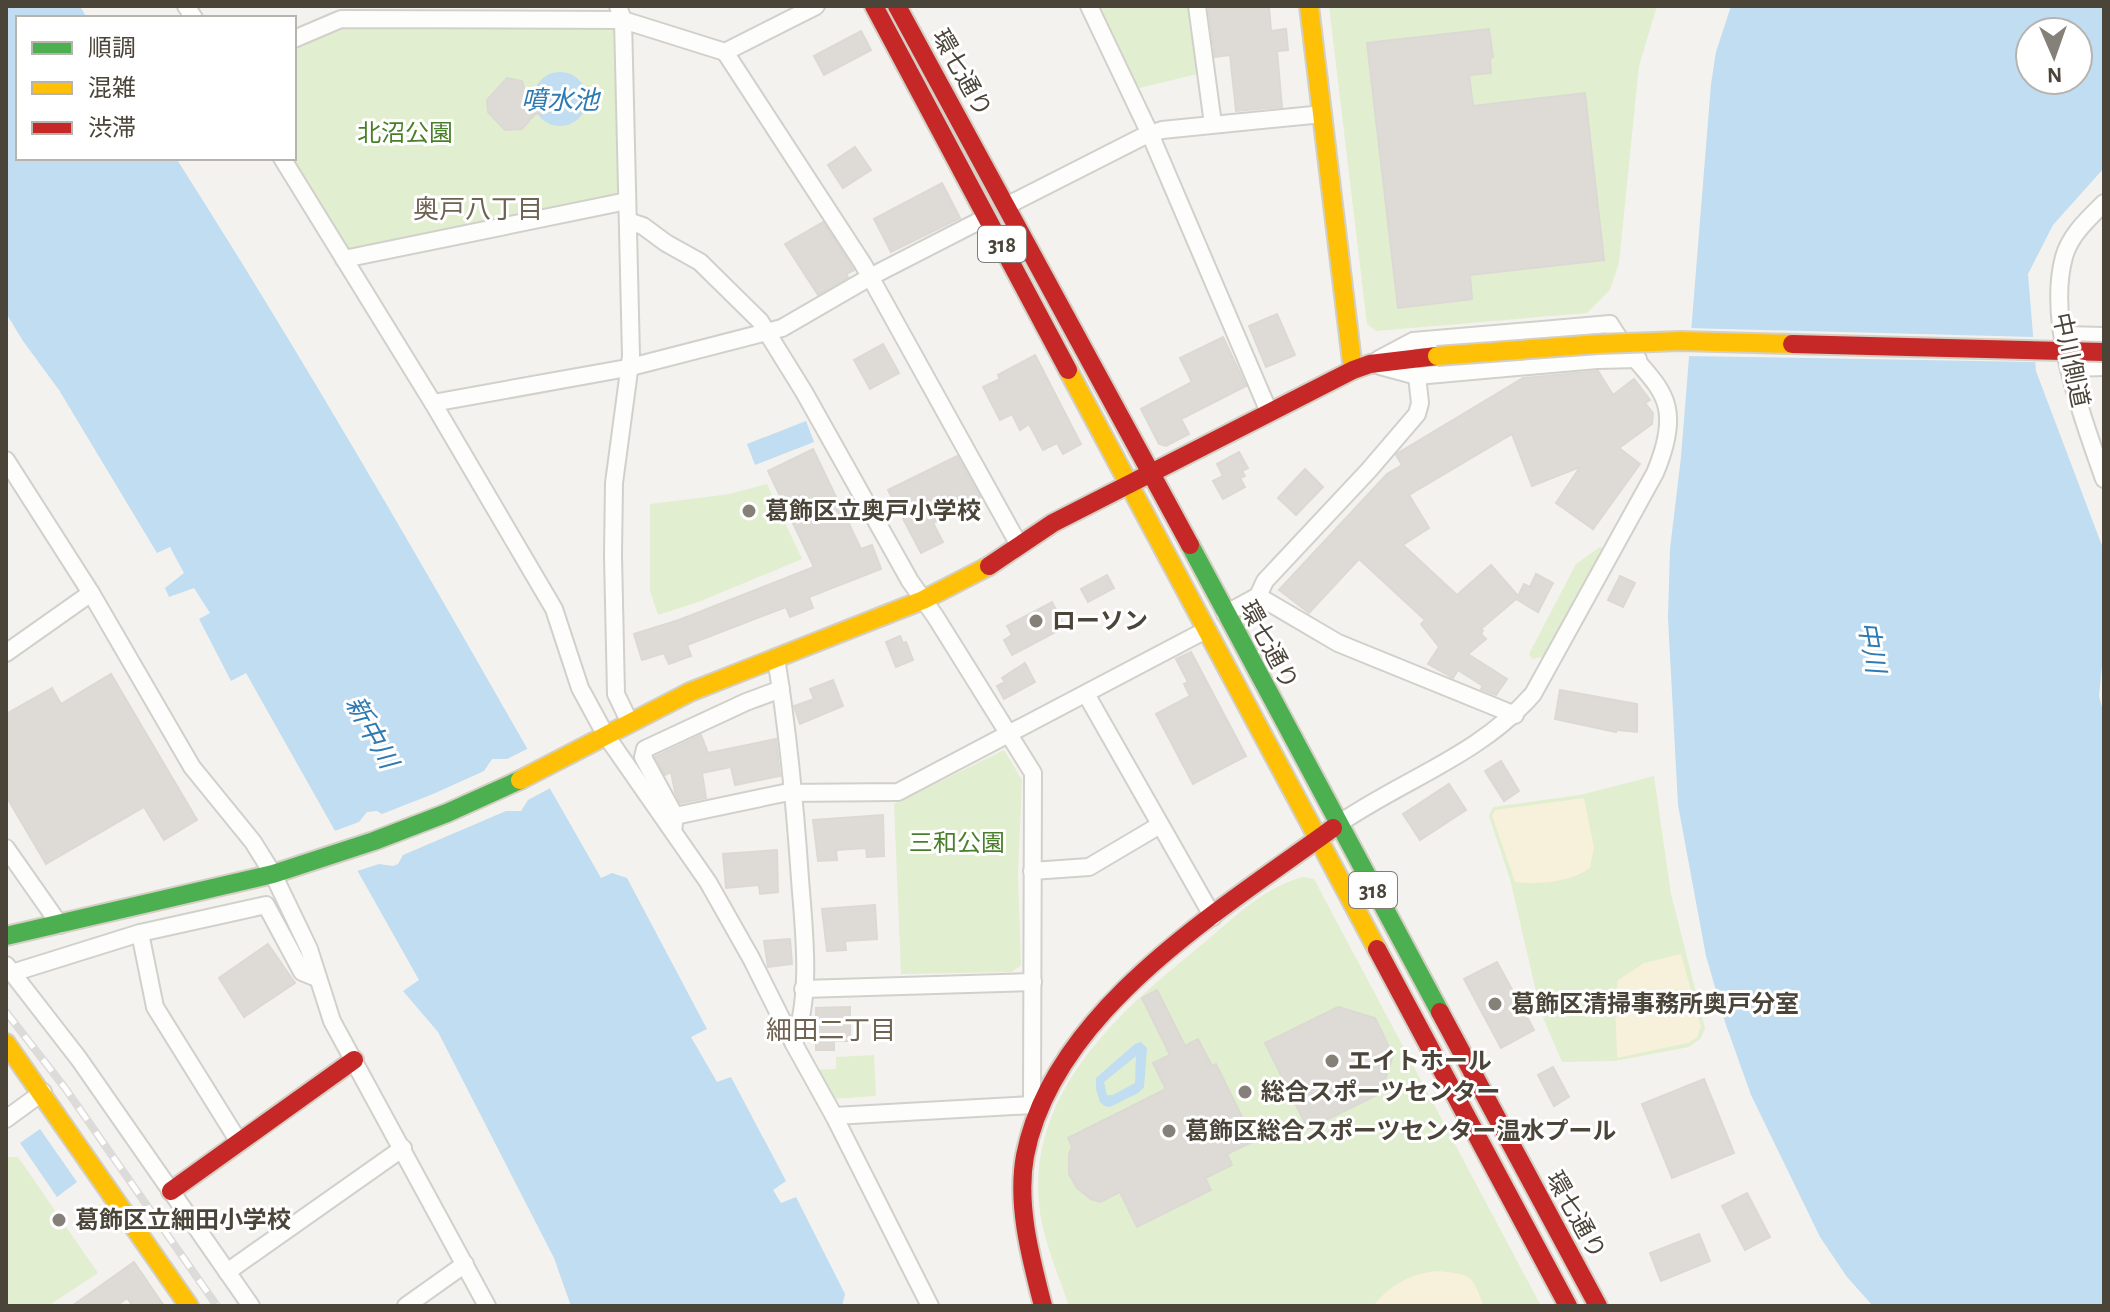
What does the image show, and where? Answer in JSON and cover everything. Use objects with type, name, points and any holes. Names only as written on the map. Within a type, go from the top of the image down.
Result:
[{"type":"street","points":[[725,52],[816,6]]},
{"type":"street","name":"環七通り","points":[[874,6],[1568,1306]]},
{"type":"street","name":"環七通り","points":[[897,6],[1008,205],[1337,825],[1598,1306]]},
{"type":"street","points":[[1089,6],[1150,134],[1269,412]]},
{"type":"street","points":[[1197,6],[1213,124]]},
{"type":"street","points":[[1309,6],[1362,367]]},
{"type":"street","points":[[296,38],[338,12],[620,13],[725,52],[870,277],[1019,545]]},
{"type":"street","points":[[620,13],[631,356],[614,483],[613,556],[616,694],[629,721]]},
{"type":"street","points":[[1008,205],[1162,130],[1323,114]]},
{"type":"street","points":[[283,160],[433,403],[554,609],[580,688],[605,734],[674,824]]},
{"type":"street","points":[[344,259],[627,201]]},
{"type":"street","name":"中川側道","points":[[2104,203],[2075,234],[2064,256],[2059,290],[2059,316],[2076,396],[2104,479]]},
{"type":"street","points":[[433,403],[627,368],[782,328],[870,277],[987,217]]},
{"type":"street","points":[[628,221],[643,226],[700,262],[768,332],[910,581],[1033,773],[1036,1106],[1026,1151],[1024,1187],[1030,1246],[1043,1306]]},
{"type":"street","points":[[6,936],[273,874],[447,813],[517,781],[690,692],[923,600],[981,571],[1053,523],[1413,341],[1610,324],[1654,378],[1666,399],[1664,451],[1642,500],[1624,526],[1533,694],[1515,715],[1469,749],[1337,825],[1157,961],[1106,1012],[1060,1069],[1036,1106]]},
{"type":"street","points":[[2063,335],[2104,336]]},
{"type":"street","points":[[1362,367],[1437,356],[1681,341],[2104,352]]},
{"type":"street","points":[[1362,367],[1417,376],[1638,359]]},
{"type":"street","points":[[2071,368],[2104,367]]},
{"type":"street","points":[[1225,614],[1258,596],[1265,581],[1417,414],[1420,403],[1417,376]]},
{"type":"street","points":[[6,460],[91,593],[192,767],[253,842],[273,874],[309,949],[332,1021],[487,1306]]},
{"type":"street","points":[[6,653],[91,593]]},
{"type":"street","points":[[1258,596],[1338,643],[1515,715]]},
{"type":"street","points":[[674,824],[794,793],[898,792],[1206,630]]},
{"type":"street","points":[[776,658],[794,793],[805,945],[801,1024],[794,1044]]},
{"type":"street","points":[[781,689],[645,749],[643,757],[674,824],[834,1116],[930,1306]]},
{"type":"street","points":[[1086,694],[1213,917]]},
{"type":"street","points":[[1032,871],[1089,867],[1160,825]]},
{"type":"street","points":[[6,848],[60,925]]},
{"type":"street","points":[[251,1306],[79,1059],[9,969],[140,933],[266,905],[302,972],[317,978]]},
{"type":"street","points":[[140,933],[155,1007],[239,1142]]},
{"type":"street","points":[[803,989],[1033,982]]},
{"type":"street","points":[[6,1043],[189,1306]]},
{"type":"street","points":[[171,1191],[354,1060]]},
{"type":"street","points":[[6,1119],[43,1092]]},
{"type":"street","points":[[834,1116],[1036,1106]]},
{"type":"street","points":[[227,1272],[403,1148]]},
{"type":"street","points":[[406,1306],[465,1264]]},
{"type":"green space","points":[[1097,6],[1192,6],[1202,73],[1135,89]]},
{"type":"green space","points":[[1329,6],[1657,6],[1639,66],[1619,263],[1610,290],[1587,313],[1376,331],[1367,324]]},
{"type":"green space","name":"北沼公園","points":[[617,23],[623,199],[346,256],[286,160],[296,160],[296,43],[342,25]]},
{"type":"green space","points":[[767,484],[802,559],[701,601],[658,615],[650,591],[650,504],[730,494]]},
{"type":"green space","points":[[1600,547],[1605,548],[1546,656],[1532,659],[1529,654],[1576,564]]},
{"type":"green space","name":"三和公園","points":[[1004,750],[1022,780],[1018,874],[1021,965],[1012,972],[901,974],[894,804]]},
{"type":"green space","points":[[1654,776],[1671,894],[1705,1028],[1701,1038],[1689,1047],[1615,1061],[1562,1062],[1541,1013],[1510,879],[1489,816],[1493,807],[1580,795]]},
{"type":"green space","name":"総合スポーツセンター","points":[[1303,877],[1314,879],[1541,1306],[1069,1306],[1041,1219],[1038,1177],[1045,1137],[1059,1101],[1079,1066],[1132,1005],[1258,898]]},
{"type":"green space","points":[[874,1055],[876,1096],[833,1099],[816,1070],[836,1069],[836,1057]]},
{"type":"green space","points":[[6,1157],[18,1157],[98,1273],[48,1306],[6,1306]]},
{"type":"sand","points":[[1584,798],[1594,847],[1590,868],[1573,877],[1554,881],[1515,882],[1492,816],[1495,810]]},
{"type":"sand","points":[[1681,954],[1701,1026],[1697,1038],[1688,1043],[1617,1058],[1615,1002],[1618,980],[1644,963]]},
{"type":"sand","points":[[1438,1271],[1469,1278],[1484,1306],[1373,1306],[1402,1281]]},
{"type":"water","name":"新中川","points":[[6,6],[80,6],[86,16],[16,16],[16,160],[177,160],[340,425],[601,878],[612,873],[627,878],[707,1029],[691,1037],[717,1082],[731,1077],[786,1181],[773,1190],[781,1203],[796,1197],[845,1294],[842,1306],[571,1306],[554,1258],[438,1032],[403,991],[419,980],[246,673],[231,681],[199,619],[210,613],[194,588],[169,597],[165,588],[184,573],[170,547],[157,553],[59,390],[6,313]]},
{"type":"water","name":"中川","points":[[1731,6],[2104,6],[2104,168],[2053,225],[2028,274],[2036,371],[2104,551],[2104,646],[2099,696],[2104,715],[2104,1306],[1873,1306],[1847,1277],[1820,1237],[1751,1095],[1726,1025],[1706,956],[1678,805],[1668,618],[1670,549],[1681,457],[1716,52]]},
{"type":"water","name":"噴水池","points":[[560,72],[579,80],[587,99],[579,118],[560,126],[541,118],[533,99],[541,80]]},
{"type":"water","points":[[806,421],[814,442],[755,465],[747,444]]},
{"type":"water","points":[[1141,1042],[1147,1048],[1144,1087],[1110,1107],[1104,1106],[1096,1089],[1096,1078]],"holes":[[[1136,1056],[1135,1083],[1107,1095],[1104,1082]]]},
{"type":"water","points":[[40,1129],[77,1182],[57,1197],[20,1143]]},
{"type":"pier","points":[[1686,328],[2037,337],[2039,362],[1684,356]]},
{"type":"pier","points":[[531,747],[554,786],[528,800],[521,811],[506,811],[403,855],[393,866],[379,864],[354,872],[332,832],[359,822],[367,812],[382,814],[433,794],[484,771],[492,759],[507,759]]},
{"type":"building","points":[[1208,6],[1269,6],[1271,31],[1286,29],[1288,50],[1277,51],[1282,107],[1236,111],[1230,55],[1215,57]]},
{"type":"building","points":[[1489,29],[1493,57],[1490,58],[1491,73],[1469,75],[1473,106],[1585,93],[1604,260],[1470,275],[1472,299],[1398,308],[1367,43]]},
{"type":"building","points":[[861,31],[871,50],[824,75],[814,56]]},
{"type":"building","points":[[507,78],[522,81],[527,97],[536,96],[545,103],[541,114],[535,114],[522,129],[505,130],[488,112],[487,100]]},
{"type":"building","points":[[855,147],[871,170],[843,188],[828,165]]},
{"type":"building","points":[[942,183],[960,218],[891,252],[874,219]]},
{"type":"building","points":[[823,222],[854,270],[818,295],[785,244]]},
{"type":"building","points":[[1277,314],[1295,355],[1266,367],[1249,326]]},
{"type":"building","points":[[1223,337],[1246,386],[1181,419],[1189,434],[1166,446],[1159,444],[1141,409],[1192,382],[1180,358]]},
{"type":"building","points":[[883,344],[899,373],[870,389],[854,360]]},
{"type":"building","points":[[1035,355],[1081,444],[1063,454],[1057,443],[1043,450],[1029,424],[1020,430],[1012,414],[1000,420],[983,387]]},
{"type":"building","points":[[1598,371],[1613,395],[1634,379],[1650,400],[1645,403],[1653,413],[1652,424],[1619,448],[1640,464],[1593,529],[1556,503],[1580,467],[1532,486],[1512,434],[1409,495],[1429,528],[1403,545],[1457,595],[1491,565],[1518,596],[1524,584],[1530,587],[1536,574],[1553,583],[1538,612],[1516,599],[1481,629],[1486,639],[1468,654],[1507,679],[1496,695],[1481,689],[1483,686],[1458,670],[1453,678],[1428,664],[1439,647],[1421,624],[1425,620],[1359,559],[1309,613],[1279,590],[1387,474],[1402,465],[1396,455],[1398,453],[1523,378]]},
{"type":"building","points":[[813,449],[861,549],[872,545],[881,569],[809,597],[813,608],[790,617],[786,607],[687,645],[691,656],[669,664],[664,653],[642,660],[634,634],[679,620],[814,567],[768,471]]},
{"type":"building","points":[[1239,452],[1248,468],[1242,471],[1245,476],[1240,478],[1245,487],[1223,499],[1213,481],[1223,476],[1217,464]]},
{"type":"building","points":[[957,456],[980,497],[933,523],[943,542],[921,553],[888,490]]},
{"type":"building","points":[[1305,469],[1323,487],[1296,515],[1278,498]]},
{"type":"building","points":[[1107,575],[1114,588],[1088,602],[1081,589]]},
{"type":"building","points":[[1620,576],[1635,583],[1623,607],[1608,600]]},
{"type":"building","points":[[1052,602],[1065,627],[1012,655],[1004,640],[1012,635],[1007,626]]},
{"type":"building","points":[[900,636],[903,643],[906,642],[913,660],[896,667],[886,642]]},
{"type":"building","points":[[1191,652],[1246,756],[1193,784],[1156,714],[1190,696],[1184,684],[1188,682],[1176,659]]},
{"type":"building","points":[[1025,663],[1035,682],[1004,699],[997,686],[1005,682],[1002,678]]},
{"type":"building","points":[[111,674],[197,820],[164,840],[144,807],[46,864],[6,796],[6,714],[52,688],[61,704]]},
{"type":"building","points":[[833,680],[843,706],[800,724],[794,706],[814,699],[810,689]]},
{"type":"building","points":[[1560,690],[1637,704],[1637,732],[1616,732],[1555,719]]},
{"type":"building","points":[[701,735],[708,753],[776,739],[780,776],[735,785],[731,767],[702,773],[706,798],[680,803],[671,772],[665,775],[655,757]]},
{"type":"building","points":[[1501,761],[1519,791],[1504,801],[1485,771]]},
{"type":"building","points":[[1449,784],[1466,810],[1420,840],[1403,814]]},
{"type":"building","points":[[883,815],[884,856],[867,857],[866,848],[836,850],[837,860],[818,861],[813,820]]},
{"type":"building","points":[[777,850],[778,892],[760,894],[759,885],[726,888],[723,854]]},
{"type":"building","points":[[875,905],[877,939],[845,941],[846,950],[827,951],[822,909]]},
{"type":"building","points":[[790,939],[792,964],[768,967],[764,941]]},
{"type":"building","points":[[268,944],[295,983],[244,1017],[219,978]]},
{"type":"building","points":[[1497,962],[1534,1030],[1501,1048],[1464,979]]},
{"type":"building","points":[[1157,990],[1185,1046],[1198,1039],[1212,1066],[1216,1064],[1254,1141],[1227,1154],[1232,1165],[1205,1178],[1211,1190],[1137,1227],[1120,1192],[1100,1202],[1077,1188],[1069,1174],[1072,1146],[1068,1138],[1166,1089],[1153,1063],[1170,1055],[1142,998]]},
{"type":"building","points":[[850,1007],[850,1041],[834,1041],[834,1050],[816,1050],[816,1008]]},
{"type":"building","points":[[1338,1007],[1375,1018],[1393,1055],[1381,1093],[1308,1129],[1265,1043]]},
{"type":"building","points":[[1553,1067],[1569,1097],[1554,1106],[1538,1075]]},
{"type":"building","points":[[1704,1079],[1734,1153],[1672,1178],[1642,1104]]},
{"type":"building","points":[[1747,1193],[1770,1237],[1745,1250],[1722,1206]]},
{"type":"building","points":[[1699,1234],[1710,1261],[1661,1281],[1650,1253]]},
{"type":"building","points":[[134,1262],[164,1306],[133,1306],[127,1298],[116,1306],[72,1306]]},
{"type":"railway","points":[[6,1012],[65,1088],[217,1306]]},
{"type":"traffic: fast","points":[[1190,545],[1440,1012]]},
{"type":"traffic: fast","points":[[6,936],[273,874],[374,841],[520,780]]},
{"type":"traffic: slow","points":[[1309,6],[1353,370]]},
{"type":"traffic: slow","points":[[1437,356],[1681,341],[1792,344]]},
{"type":"traffic: slow","points":[[1068,370],[1377,949]]},
{"type":"traffic: slow","points":[[520,780],[690,692],[923,600],[989,566]]},
{"type":"traffic: slow","points":[[6,1043],[189,1306]]},
{"type":"traffic: jam","points":[[874,6],[1068,370]]},
{"type":"traffic: jam","points":[[897,6],[1190,545]]},
{"type":"traffic: jam","points":[[1792,344],[2104,352]]},
{"type":"traffic: jam","points":[[989,566],[1053,523],[1353,370],[1370,364],[1437,356]]},
{"type":"traffic: jam","points":[[1043,1306],[1026,1232],[1023,1175],[1025,1156],[1042,1103],[1069,1055],[1105,1010],[1148,968],[1194,929],[1333,828]]},
{"type":"traffic: jam","points":[[1377,949],[1568,1306]]},
{"type":"traffic: jam","points":[[1440,1012],[1598,1306]]},
{"type":"traffic: jam","points":[[171,1191],[354,1060]]},
{"type":"place","name":"葛飾区立奥戸小学校","points":[[749,511]]},
{"type":"place","name":"ローソン","points":[[1036,621]]},
{"type":"place","name":"葛飾区清掃事務所奥戸分室","points":[[1495,1004]]},
{"type":"place","name":"エイトホール","points":[[1332,1061]]},
{"type":"place","name":"総合スポーツセンター","points":[[1245,1092]]},
{"type":"place","name":"葛飾区総合スポーツセンター温水プール","points":[[1169,1131]]},
{"type":"place","name":"葛飾区立細田小学校","points":[[59,1220]]},
{"type":"district","name":"奥戸八丁目","points":[[478,209]]},
{"type":"district","name":"細田二丁目","points":[[831,1030]]}]
